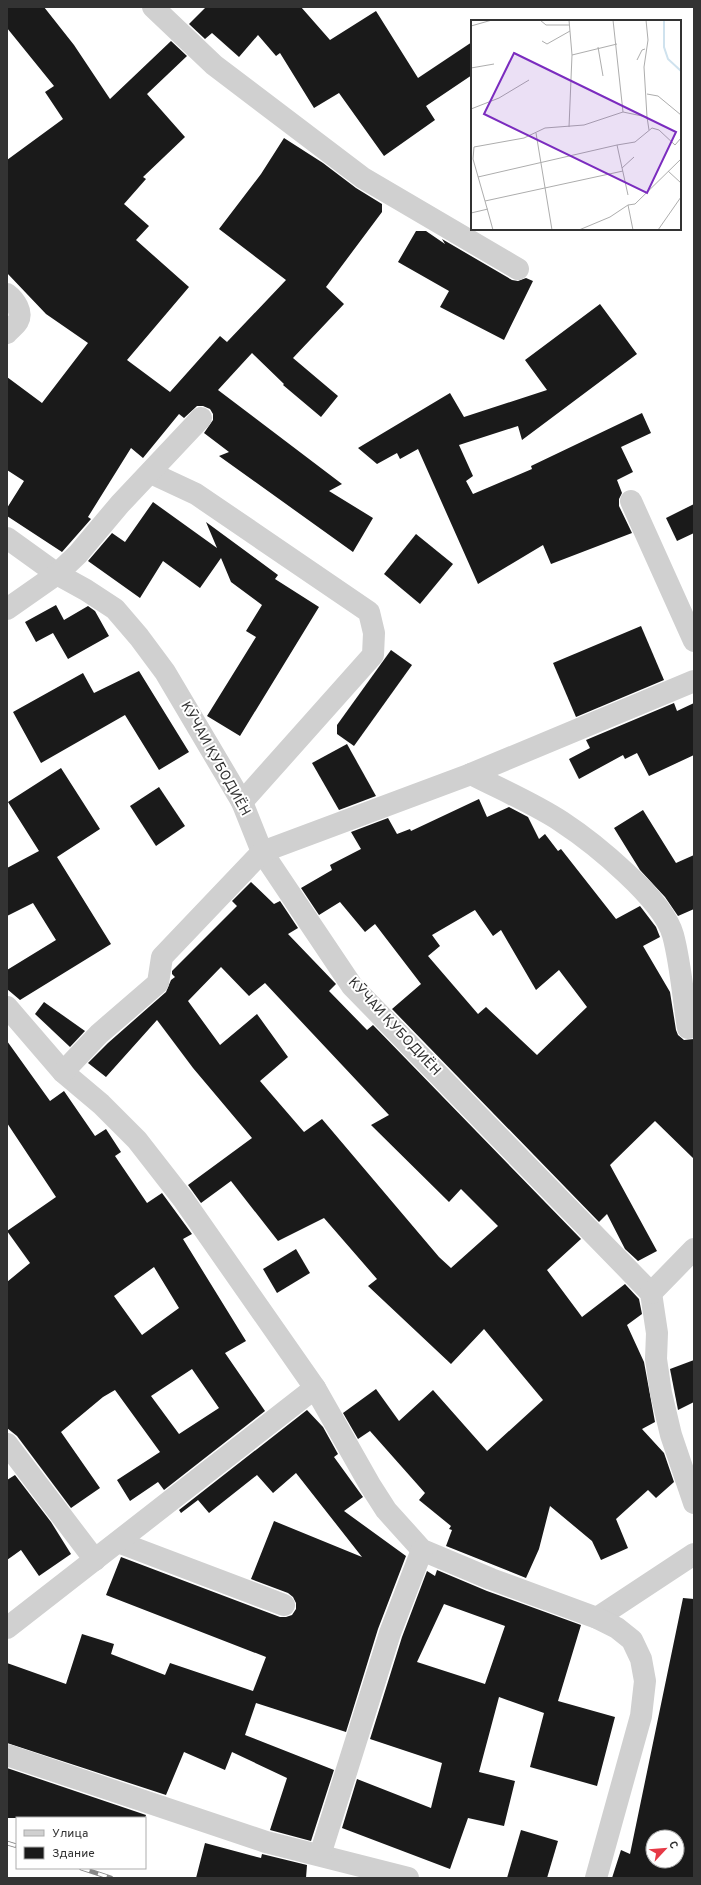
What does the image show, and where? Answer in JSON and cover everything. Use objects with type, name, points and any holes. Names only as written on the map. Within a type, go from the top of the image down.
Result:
[{"type":"street","points":[[152,7],[214,65],[363,178],[518,269]]},
{"type":"street","points":[[7,294],[16,304],[20,312],[18,321],[7,333]]},
{"type":"street","points":[[7,609],[57,574],[78,554],[120,504],[151,473],[201,418]]},
{"type":"street","points":[[151,473],[196,494],[369,612],[374,633],[373,655],[242,802]]},
{"type":"street","points":[[631,501],[694,641]]},
{"type":"street","name":"КӮЧАИ ҚУБОДИЁН","points":[[7,538],[57,574],[86,590],[115,609],[139,637],[165,672],[242,802],[262,852],[352,986],[651,1293]]},
{"type":"street","points":[[62,1072],[99,1034],[158,983],[162,957],[262,852],[471,774],[694,681]]},
{"type":"street","points":[[471,774],[562,822],[601,851],[636,883],[655,904],[673,934],[688,1028]]},
{"type":"street","points":[[7,1007],[62,1072],[101,1104],[137,1140],[183,1199],[315,1388],[354,1459],[386,1510],[422,1550],[597,1618],[617,1628],[632,1640],[641,1659],[645,1681],[641,1716],[596,1878]]},
{"type":"street","points":[[694,1249],[651,1293],[657,1333],[656,1360],[661,1393],[671,1435],[694,1503]]},
{"type":"street","points":[[7,1628],[315,1388]]},
{"type":"street","points":[[7,1444],[95,1560]]},
{"type":"street","points":[[118,1542],[284,1605]]},
{"type":"street","points":[[320,1855],[390,1633],[422,1550]]},
{"type":"street","points":[[597,1618],[694,1554]]},
{"type":"street","points":[[7,1754],[266,1842],[408,1878]]},
{"type":"building","points":[[7,7],[44,7],[74,45],[110,99],[171,41],[187,56],[147,94],[185,137],[143,177],[146,179],[124,204],[149,226],[136,240],[189,287],[127,360],[170,392],[220,336],[227,342],[286,280],[219,229],[261,174],[284,138],[323,163],[356,188],[382,204],[382,212],[326,287],[344,304],[293,358],[338,396],[321,417],[283,385],[284,384],[252,353],[218,390],[342,484],[329,491],[373,518],[353,552],[219,456],[229,452],[204,433],[213,420],[213,414],[210,409],[203,406],[197,406],[184,418],[179,414],[143,458],[131,448],[88,517],[91,519],[62,552],[7,516],[7,508],[24,481],[7,470],[7,377],[42,403],[88,343],[46,314],[7,273],[7,160],[63,119],[45,92],[54,86],[7,28]]},
{"type":"building","points":[[206,7],[301,7],[330,40],[376,11],[418,78],[471,43],[471,76],[426,106],[435,120],[384,156],[339,93],[314,108],[280,53],[276,56],[258,35],[239,57],[212,33],[205,39],[189,24]]},
{"type":"building","points":[[416,231],[426,231],[445,244],[442,239],[512,280],[518,281],[526,278],[533,281],[504,340],[440,307],[449,291],[398,262]]},
{"type":"building","points":[[600,304],[637,354],[522,440],[518,426],[459,445],[473,476],[466,481],[473,494],[532,469],[531,466],[642,413],[651,433],[621,447],[633,472],[617,480],[622,493],[619,499],[619,506],[632,533],[551,564],[543,545],[478,584],[418,449],[400,459],[397,453],[377,464],[358,448],[450,393],[464,417],[547,390],[525,360]]},
{"type":"building","points":[[153,502],[217,548],[206,522],[278,575],[275,579],[319,607],[240,736],[207,716],[256,637],[246,631],[262,605],[231,582],[221,558],[200,588],[163,561],[140,598],[88,561],[112,533],[125,542]]},
{"type":"building","points":[[694,504],[694,533],[677,541],[666,518]]},
{"type":"building","points":[[416,534],[453,564],[420,604],[384,574]]},
{"type":"building","points":[[56,605],[64,620],[88,606],[95,611],[109,636],[68,659],[53,633],[36,642],[25,622]]},
{"type":"building","points":[[641,626],[664,680],[576,717],[553,663]]},
{"type":"building","points":[[391,650],[412,665],[354,746],[337,734],[337,725]]},
{"type":"building","points":[[139,671],[189,752],[159,770],[125,715],[41,763],[13,712],[83,673],[94,693]]},
{"type":"building","points":[[674,703],[677,711],[694,703],[694,755],[649,776],[637,753],[625,759],[623,755],[579,779],[569,759],[590,748],[586,740]]},
{"type":"building","points":[[347,744],[376,796],[339,810],[312,763]]},
{"type":"building","points":[[61,768],[100,829],[57,857],[111,944],[20,1000],[7,989],[7,970],[56,940],[33,903],[7,916],[7,868],[39,851],[8,802]]},
{"type":"building","points":[[159,787],[185,826],[156,846],[130,806]]},
{"type":"building","points":[[479,799],[487,817],[509,807],[528,817],[539,839],[545,834],[558,851],[561,849],[616,919],[640,906],[656,927],[660,937],[643,946],[670,992],[678,1035],[684,1040],[694,1039],[694,1159],[655,1121],[610,1165],[657,1251],[638,1261],[625,1249],[607,1214],[599,1222],[392,1009],[421,984],[375,924],[365,932],[340,902],[319,915],[301,888],[332,870],[330,865],[361,849],[351,832],[388,818],[397,834],[410,829],[411,831]],"holes":[[[475,910],[493,936],[501,930],[536,990],[559,970],[587,1007],[537,1055],[486,1007],[478,1014],[428,956],[440,946],[432,935]]]},
{"type":"building","points":[[643,810],[676,863],[694,855],[694,909],[678,916],[665,897],[640,870],[614,828]]},
{"type":"building","points":[[251,882],[274,904],[280,901],[298,928],[288,934],[336,984],[329,991],[367,1030],[373,1025],[581,1239],[547,1270],[582,1317],[625,1284],[639,1299],[642,1314],[627,1325],[644,1362],[655,1422],[642,1429],[664,1453],[674,1482],[656,1498],[648,1490],[616,1519],[628,1548],[601,1560],[592,1541],[550,1506],[539,1549],[526,1578],[446,1546],[452,1530],[449,1529],[451,1526],[419,1500],[425,1493],[370,1431],[358,1439],[343,1413],[376,1389],[399,1421],[433,1390],[487,1451],[543,1400],[484,1329],[451,1364],[368,1286],[377,1279],[324,1218],[278,1241],[231,1181],[201,1203],[188,1185],[252,1138],[193,1068],[157,1020],[106,1077],[88,1063],[108,1043],[166,992],[171,980],[175,977],[172,974],[172,971],[237,906],[232,901]],"holes":[[[221,967],[249,996],[265,983],[389,1115],[371,1125],[449,1202],[461,1189],[498,1226],[451,1268],[439,1257],[322,1119],[304,1132],[260,1081],[288,1057],[257,1014],[220,1045],[188,1001]]]},
{"type":"building","points":[[44,1002],[85,1031],[70,1047],[35,1014]]},
{"type":"building","points":[[7,1041],[50,1101],[64,1091],[95,1136],[106,1129],[121,1152],[115,1156],[147,1203],[162,1193],[192,1234],[183,1239],[246,1341],[225,1353],[265,1411],[164,1490],[158,1482],[130,1501],[117,1480],[160,1452],[115,1390],[103,1397],[61,1432],[100,1488],[71,1508],[17,1436],[7,1428],[7,1282],[30,1263],[7,1231],[56,1197],[7,1123]],"holes":[[[154,1267],[179,1308],[142,1335],[114,1296]],[[192,1369],[219,1408],[179,1434],[151,1396]]]},
{"type":"building","points":[[296,1249],[310,1273],[277,1293],[263,1269]]},
{"type":"building","points":[[694,1360],[694,1402],[678,1410],[670,1369]]},
{"type":"building","points":[[307,1410],[323,1427],[338,1454],[334,1457],[363,1497],[344,1511],[406,1556],[378,1629],[346,1732],[256,1703],[245,1735],[334,1770],[311,1841],[270,1830],[287,1778],[232,1752],[225,1770],[184,1752],[166,1795],[7,1743],[7,1663],[66,1684],[82,1634],[114,1644],[111,1654],[165,1675],[170,1663],[253,1691],[266,1657],[106,1595],[121,1557],[280,1617],[292,1615],[296,1609],[296,1603],[293,1597],[288,1593],[251,1579],[274,1521],[362,1557],[296,1473],[273,1493],[257,1475],[209,1513],[198,1500],[181,1513],[179,1510]]},
{"type":"building","points":[[15,1475],[51,1522],[71,1554],[39,1576],[21,1550],[7,1560],[7,1480]]},
{"type":"building","points":[[437,1570],[487,1591],[581,1625],[558,1701],[615,1717],[597,1786],[530,1767],[544,1713],[499,1697],[479,1772],[515,1781],[504,1826],[468,1818],[450,1869],[342,1828],[357,1779],[431,1808],[442,1763],[370,1739],[402,1637],[427,1571],[435,1576]],"holes":[[[444,1604],[505,1626],[485,1684],[417,1662]]]},
{"type":"building","points":[[683,1598],[694,1599],[694,1878],[612,1878],[621,1850],[630,1854]]},
{"type":"building","points":[[7,1768],[146,1815],[145,1817],[7,1818]]},
{"type":"building","points":[[521,1830],[558,1841],[547,1878],[507,1878]]},
{"type":"building","points":[[205,1843],[261,1858],[262,1854],[307,1865],[306,1878],[196,1878]]},
{"type":"railway","points":[[7,1843],[16,1846]]},
{"type":"railway","points":[[84,1869],[111,1878]]}]
